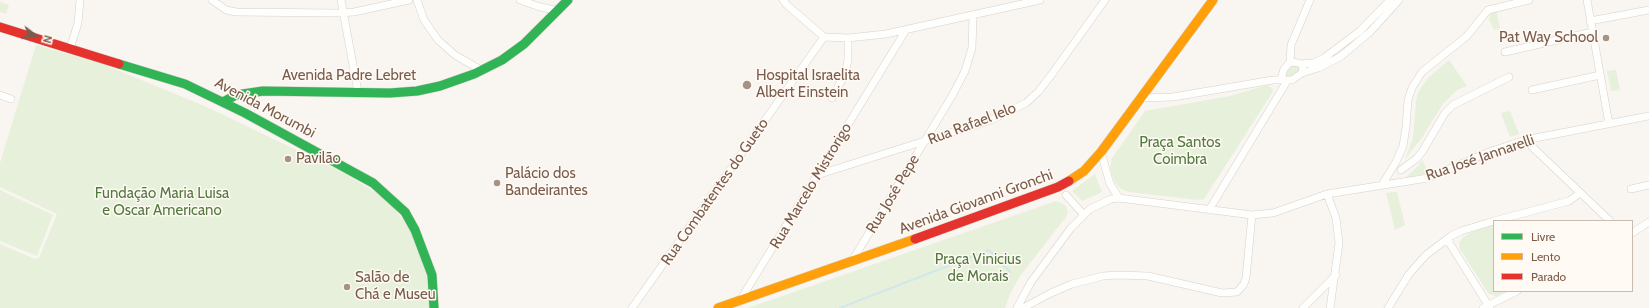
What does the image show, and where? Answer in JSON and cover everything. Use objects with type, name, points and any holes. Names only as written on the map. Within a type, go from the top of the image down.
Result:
[{"type":"main road","name":"Avenida Padre Lebret","points":[[224,102],[236,95],[263,90],[358,92],[417,91],[440,86],[502,60],[524,44],[568,0]]},
{"type":"main road","name":"Avenida Giovanni Gronchi","points":[[718,308],[852,262],[1058,187],[1084,171],[1101,152],[1142,98],[1213,0]]},
{"type":"main road","name":"Avenida Morumbi","points":[[0,26],[185,84],[224,102],[355,172],[390,197],[405,212],[424,251],[432,276],[434,308]]},
{"type":"main road","points":[[236,95],[236,103],[239,110]]},
{"type":"street","points":[[70,49],[78,23],[80,0]]},
{"type":"street","points":[[212,0],[226,10],[236,12],[343,13],[409,0]]},
{"type":"street","points":[[341,0],[358,92]]},
{"type":"street","points":[[417,0],[424,20],[438,40],[455,55],[481,70]]},
{"type":"street","points":[[520,0],[558,11]]},
{"type":"street","points":[[783,0],[824,37],[848,38],[886,34],[1040,0]]},
{"type":"street","name":"Rua Rafael Ielo","points":[[817,175],[923,143],[991,120],[1026,103],[1039,91],[1105,0]]},
{"type":"street","points":[[1209,210],[1284,80],[1284,69],[1290,62],[1291,45],[1310,0]]},
{"type":"street","points":[[1142,98],[1173,97],[1296,79],[1302,68],[1324,58],[1360,31],[1390,0]]},
{"type":"street","points":[[1290,62],[1302,68],[1318,68],[1340,57],[1370,32],[1399,0]]},
{"type":"street","points":[[1382,185],[1399,156],[1406,132],[1408,100],[1412,88],[1422,72],[1467,36],[1488,10],[1529,0]]},
{"type":"street","points":[[1587,0],[1609,124]]},
{"type":"street","points":[[1590,21],[1649,10]]},
{"type":"street","name":"Rua José Pepe","points":[[852,262],[952,96],[965,71],[972,48],[973,16]]},
{"type":"street","name":"Rua Marcelo Mistrorigo","points":[[741,300],[906,30]]},
{"type":"street","points":[[1505,52],[1592,32]]},
{"type":"street","name":"Rua Combatentes do Gueto","points":[[632,308],[824,37]]},
{"type":"street","points":[[832,98],[845,74],[848,60],[848,38]]},
{"type":"street","points":[[1532,90],[1600,75]]},
{"type":"street","points":[[1401,170],[1416,159],[1422,152],[1446,113],[1453,105],[1508,77]]},
{"type":"street","points":[[0,95],[10,99]]},
{"type":"street","name":"Rua José Jannarelli","points":[[1119,198],[1252,215],[1273,213],[1327,194],[1428,178],[1489,152],[1525,140],[1649,116]]},
{"type":"street","points":[[1525,140],[1609,220]]},
{"type":"street","points":[[1017,308],[1031,282],[1042,266],[1084,214],[1102,202],[1119,198],[1110,184],[1101,152]]},
{"type":"street","points":[[1399,156],[1401,170],[1406,181]]},
{"type":"street","points":[[1631,189],[1649,185]]},
{"type":"street","points":[[1498,220],[1569,201],[1580,193]]},
{"type":"street","points":[[1327,194],[1338,228],[1339,243],[1336,275],[1330,308]]},
{"type":"street","points":[[1066,195],[1084,214]]},
{"type":"street","points":[[1023,308],[1051,292],[1072,284],[1103,276],[1148,276],[1222,293],[1237,292],[1244,284],[1246,278],[1252,215]]},
{"type":"street","points":[[1388,308],[1409,274],[1426,255],[1447,239],[1461,231],[1493,221]]},
{"type":"street","points":[[1633,232],[1649,222]]},
{"type":"street","points":[[1447,239],[1487,307],[1515,292]]},
{"type":"street","points":[[1303,308],[1336,275]]},
{"type":"green space","points":[[0,2],[9,5],[6,14],[0,12]]},
{"type":"green space","points":[[1496,9],[1500,28],[1494,30],[1489,20],[1491,11]]},
{"type":"green space","name":"Fundação Maria Luisa e Oscar Americano","points":[[36,45],[100,63],[207,107],[346,174],[387,200],[405,222],[424,257],[433,289],[432,308],[0,308],[0,244],[35,259],[39,258],[57,214],[0,187],[0,163]]},
{"type":"green space","points":[[1449,60],[1467,86],[1457,90],[1443,104],[1421,139],[1405,159],[1413,138],[1418,92],[1428,78]]},
{"type":"green space","points":[[1293,64],[1299,67],[1300,70],[1295,76],[1286,77],[1286,69]]},
{"type":"green space","points":[[1616,70],[1620,90],[1611,91],[1607,71]]},
{"type":"green space","name":"Praça Santos Coimbra","points":[[1267,85],[1273,89],[1272,93],[1204,199],[1198,200],[1129,192],[1121,189],[1115,183],[1110,169],[1112,158],[1145,111],[1230,96]]},
{"type":"green space","points":[[1510,111],[1519,134],[1510,137],[1501,113]]},
{"type":"green space","points":[[1422,160],[1429,173],[1405,178],[1418,166]]},
{"type":"green space","name":"Praça Santos Coimbra","points":[[1095,174],[1102,192],[1082,201],[1072,191]]},
{"type":"green space","points":[[0,190],[53,215],[37,256],[0,241]]},
{"type":"green space","points":[[1397,192],[1405,225],[1395,230],[1386,193]]},
{"type":"green space","name":"Praça Vinicius de Morais","points":[[1056,201],[1065,205],[1068,211],[1066,217],[1020,276],[1010,294],[1005,308],[748,308]]},
{"type":"green space","points":[[1493,225],[1493,292],[1505,292],[1496,296],[1488,293],[1460,249],[1459,243],[1463,237],[1472,232]]},
{"type":"waterway","points":[[840,308],[989,250],[1010,272]]},
{"type":"traffic: fast","points":[[223,102],[236,95],[263,91],[390,93],[417,91],[440,86],[474,74],[502,60],[524,44],[568,0]]},
{"type":"traffic: fast","points":[[119,64],[185,84],[245,113],[373,183],[405,212],[415,230],[432,275],[434,308]]},
{"type":"traffic: slow","points":[[1069,181],[1084,171],[1101,152],[1213,0]]},
{"type":"traffic: slow","points":[[718,308],[915,239]]},
{"type":"traffic: jam","points":[[0,27],[119,64]]},
{"type":"traffic: jam","points":[[915,239],[1058,187],[1069,181]]},
{"type":"place","name":"Pat Way School","points":[[1606,38]]},
{"type":"place","name":"Hospital Israelita Albert Einstein","points":[[747,85]]},
{"type":"place","name":"Pavilão","points":[[288,159]]},
{"type":"place","name":"Palácio dos Bandeirantes","points":[[497,183]]},
{"type":"place","name":"Salão de Chá e Museu","points":[[347,287]]}]
